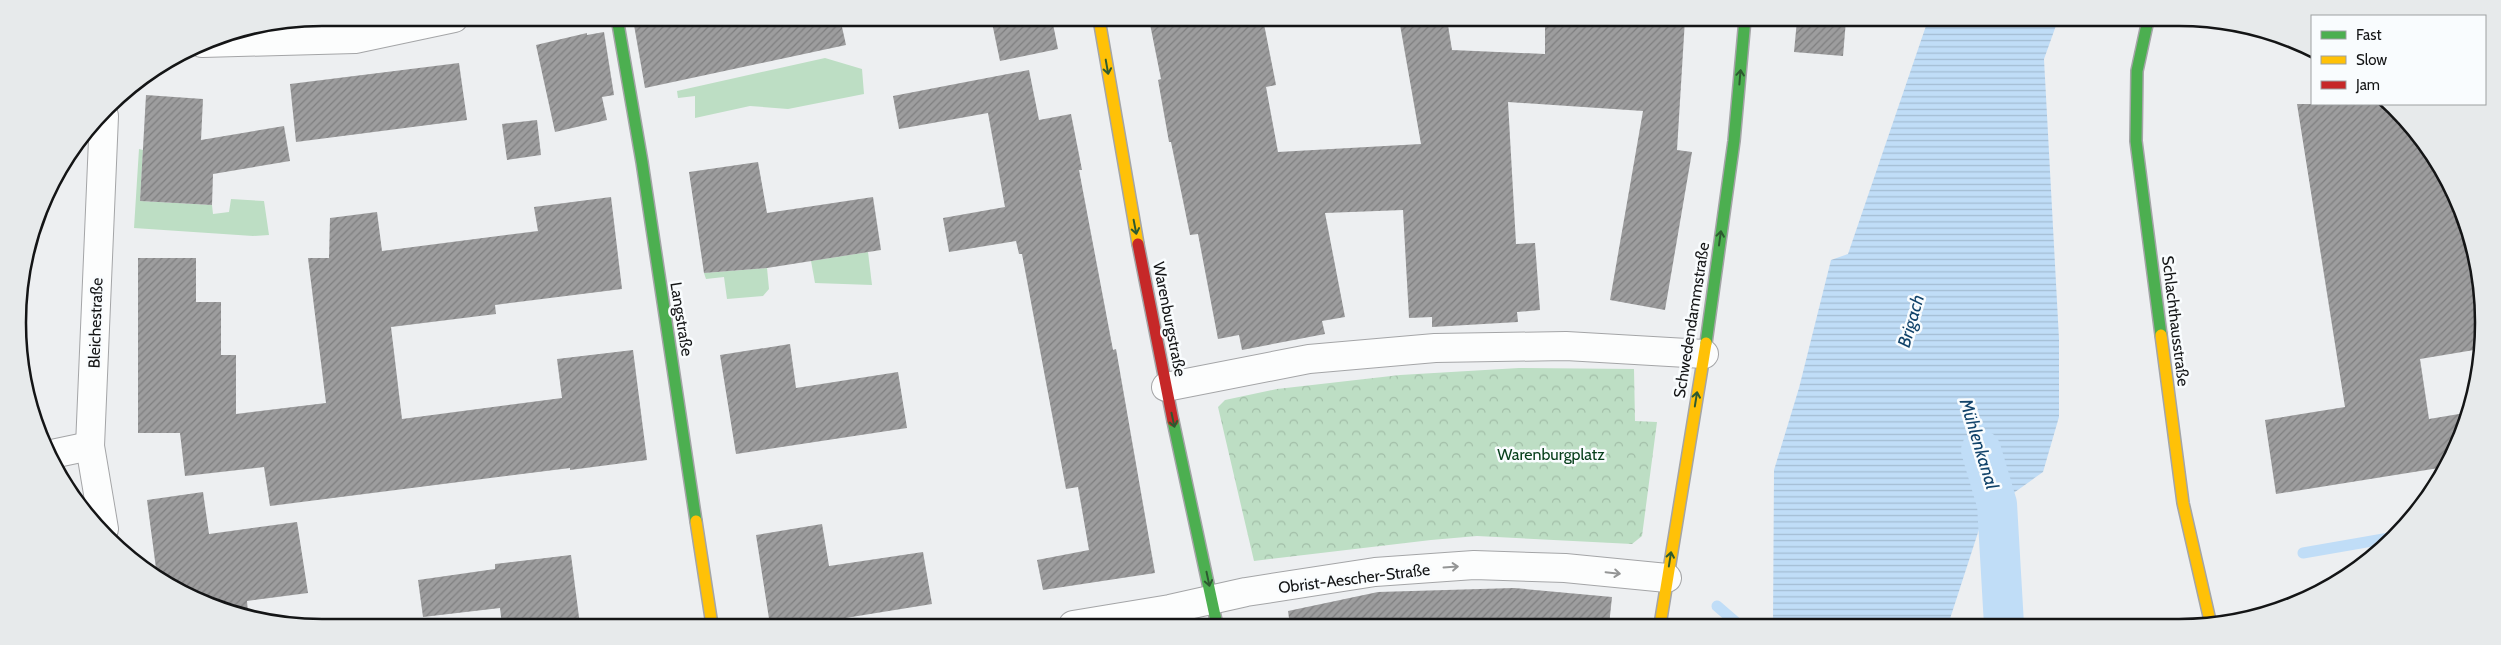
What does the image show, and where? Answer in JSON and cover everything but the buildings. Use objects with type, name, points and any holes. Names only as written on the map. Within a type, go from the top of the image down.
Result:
[{"type":"street","points":[[226,42],[355,39],[416,26]]},
{"type":"street","name":"Langstraße","points":[[618,26],[642,162],[711,619]]},
{"type":"street","name":"Warenburgstraße","points":[[1100,26],[1125,174],[1166,387],[1216,619]]},
{"type":"street","name":"Schwedendammstraße","points":[[1661,619],[1704,354],[1734,141],[1744,26]]},
{"type":"street","name":"Schlachthausstraße","points":[[2147,26],[2137,71],[2136,141],[2183,503],[2209,617]]},
{"type":"street","name":"Bleichestraße","points":[[103,521],[90,446],[104,123]]},
{"type":"street","points":[[1166,387],[1309,359],[1435,348],[1566,346],[1704,354]]},
{"type":"street","points":[[57,453],[90,446]]},
{"type":"street","name":"Obrist-Aescher-Straße","points":[[1112,619],[1170,610],[1212,599],[1375,572],[1474,565],[1565,568],[1667,578]]},
{"type":"green space","points":[[825,58],[862,69],[864,94],[788,109],[750,106],[695,118],[695,96],[678,98],[677,91]]},
{"type":"green space","points":[[139,149],[143,150],[140,201],[212,205],[213,214],[229,212],[231,199],[264,201],[269,235],[253,236],[134,228]]},
{"type":"green space","points":[[868,252],[872,285],[815,283],[811,261]]},
{"type":"green space","points":[[767,268],[769,289],[763,296],[727,299],[724,277],[706,279],[704,273]]},
{"type":"green space","name":"Warenburgplatz","points":[[1519,368],[1634,369],[1635,421],[1657,422],[1642,536],[1632,544],[1477,536],[1254,561],[1218,407],[1225,400],[1277,389],[1400,375]]},
{"type":"water","name":"Brigach","points":[[1926,26],[2056,26],[2044,59],[2059,339],[2059,417],[2043,472],[1984,514],[1950,619],[1773,619],[1774,470],[1799,388],[1831,260],[1848,254]]},
{"type":"waterway","name":"Mühlenkanal","points":[[1981,450],[1997,504],[2004,619]]},
{"type":"waterway","points":[[2303,553],[2380,540]]},
{"type":"waterway","points":[[1717,606],[1732,619]]},
{"type":"traffic: fast","points":[[618,26],[642,162],[696,521]]},
{"type":"traffic: fast","points":[[1706,343],[1734,141],[1744,26]]},
{"type":"traffic: fast","points":[[2147,26],[2137,71],[2136,141],[2161,335]]},
{"type":"traffic: fast","points":[[1173,421],[1216,619]]},
{"type":"traffic: slow","points":[[1100,26],[1138,244]]},
{"type":"traffic: slow","points":[[2161,335],[2183,503],[2209,617]]},
{"type":"traffic: slow","points":[[1661,619],[1706,343]]},
{"type":"traffic: slow","points":[[696,521],[711,619]]},
{"type":"traffic: jam","points":[[1138,244],[1173,421]]}]
